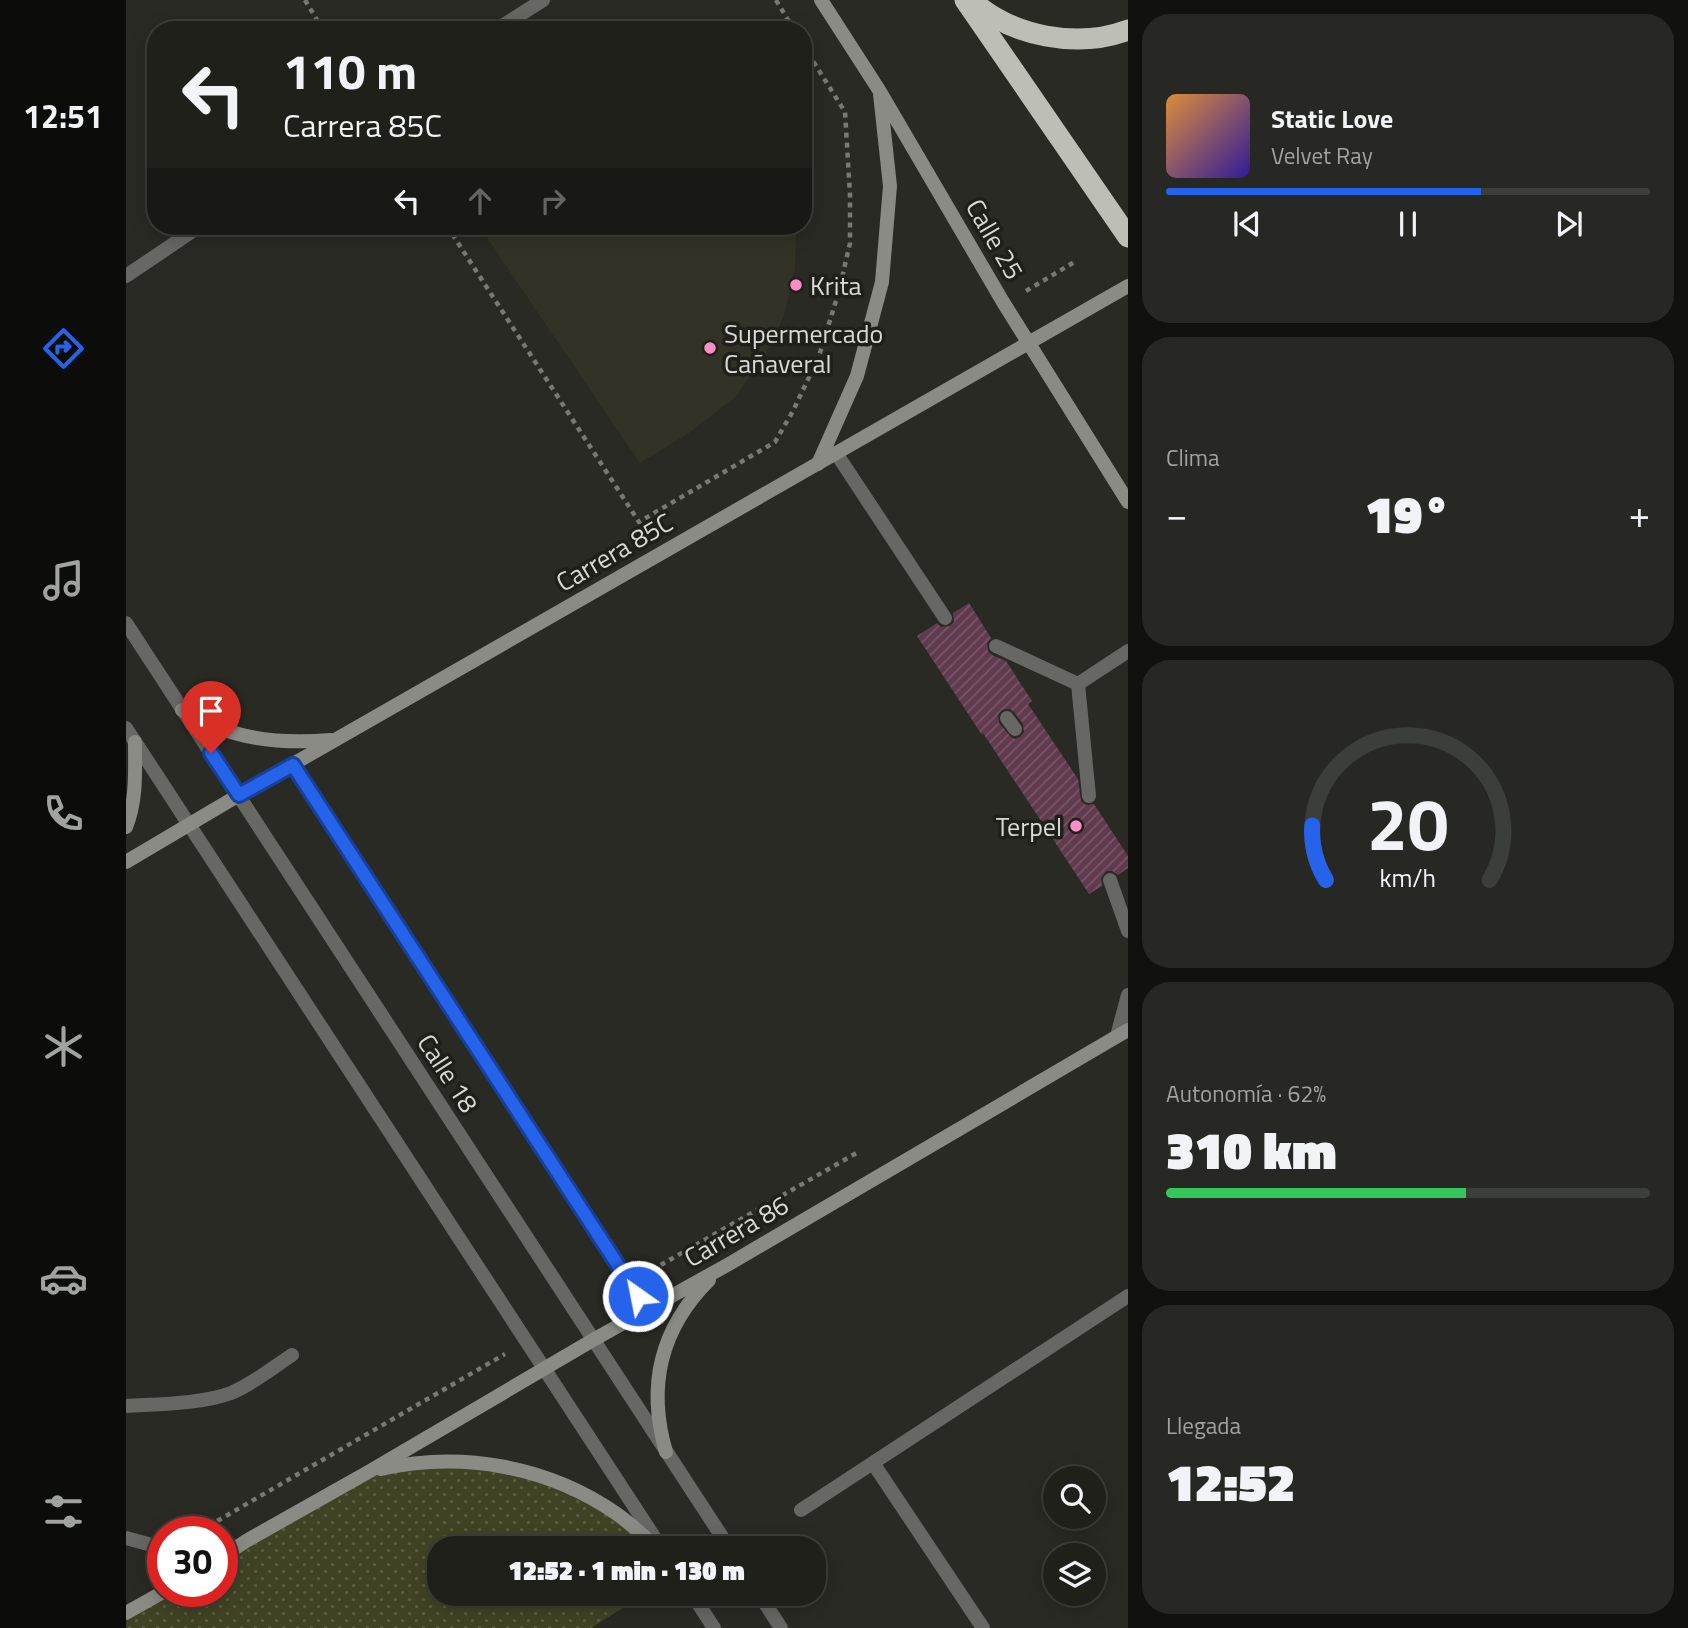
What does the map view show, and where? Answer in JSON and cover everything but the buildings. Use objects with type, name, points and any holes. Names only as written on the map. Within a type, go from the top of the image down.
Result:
[{"type":"highway","points":[[965,0],[1128,237]]},
{"type":"highway","points":[[971,0],[999,19],[1046,36],[1097,38],[1128,30]]},
{"type":"street","points":[[510,21],[543,0]]},
{"type":"street","name":"Calle 25","points":[[821,0],[879,90],[1028,343],[1128,502]]},
{"type":"street","points":[[818,464],[857,376],[883,282],[890,186],[879,90]]},
{"type":"street","points":[[126,276],[187,235]]},
{"type":"street","name":"Carrera 85C","points":[[126,862],[1128,286]]},
{"type":"street","points":[[836,453],[945,618]]},
{"type":"street","name":"Calle 18","points":[[126,623],[721,1536]]},
{"type":"street","points":[[996,646],[1079,684]]},
{"type":"street","points":[[1079,684],[1128,652]]},
{"type":"street","points":[[1079,684],[1089,796]]},
{"type":"street","points":[[182,710],[218,727],[256,738],[296,742],[336,740]]},
{"type":"street","points":[[126,728],[652,1536]]},
{"type":"street","points":[[126,827],[136,777],[135,742]]},
{"type":"street","name":"Calle 18","points":[[293,765],[647,1310]]},
{"type":"street","points":[[1110,880],[1128,931]]},
{"type":"street","points":[[1123,1033],[1128,995]]},
{"type":"street","name":"Carrera 86","points":[[238,1546],[729,1264],[1123,1033]]},
{"type":"street","points":[[666,1452],[657,1410],[660,1368],[666,1348],[690,1301],[712,1277],[729,1264]]},
{"type":"street","points":[[801,1510],[1128,1296]]},
{"type":"street","points":[[126,1406],[200,1400],[230,1393],[257,1379],[292,1355]]},
{"type":"street","points":[[370,1471],[398,1465],[455,1461],[512,1468],[558,1483],[592,1499],[617,1514],[644,1536]]},
{"type":"street","points":[[873,1463],[983,1628]]},
{"type":"street","points":[[126,1538],[147,1544]]},
{"type":"street","points":[[126,1612],[147,1600]]},
{"type":"street","points":[[700,1606],[714,1628]]},
{"type":"street","points":[[767,1606],[781,1628]]},
{"type":"path","points":[[305,0],[318,21]]},
{"type":"path","points":[[776,0],[789,21]]},
{"type":"path","points":[[453,235],[639,522],[775,442],[819,356],[850,243],[850,195],[845,112],[812,59]]},
{"type":"path","points":[[1026,291],[1076,261]]},
{"type":"path","points":[[629,1282],[860,1151]]},
{"type":"path","points":[[226,1516],[527,1341]]},
{"type":"shaded area","points":[[485,235],[796,235],[795,268],[784,316],[763,359],[734,398],[689,433],[640,463]]},
{"type":"green space","points":[[455,1461],[567,1486],[639,1536],[427,1536],[427,1606],[626,1606],[591,1628],[126,1628],[126,1613],[147,1601],[147,1607],[238,1607],[238,1548],[370,1471]]},
{"type":"place","name":"Krita","points":[[796,285]]},
{"type":"place","name":"Supermercado Cañaveral","points":[[710,348]]},
{"type":"place","name":"Terpel","points":[[1076,826]]},
{"type":"route","points":[[211,753],[239,795],[293,765],[638,1296]]}]
